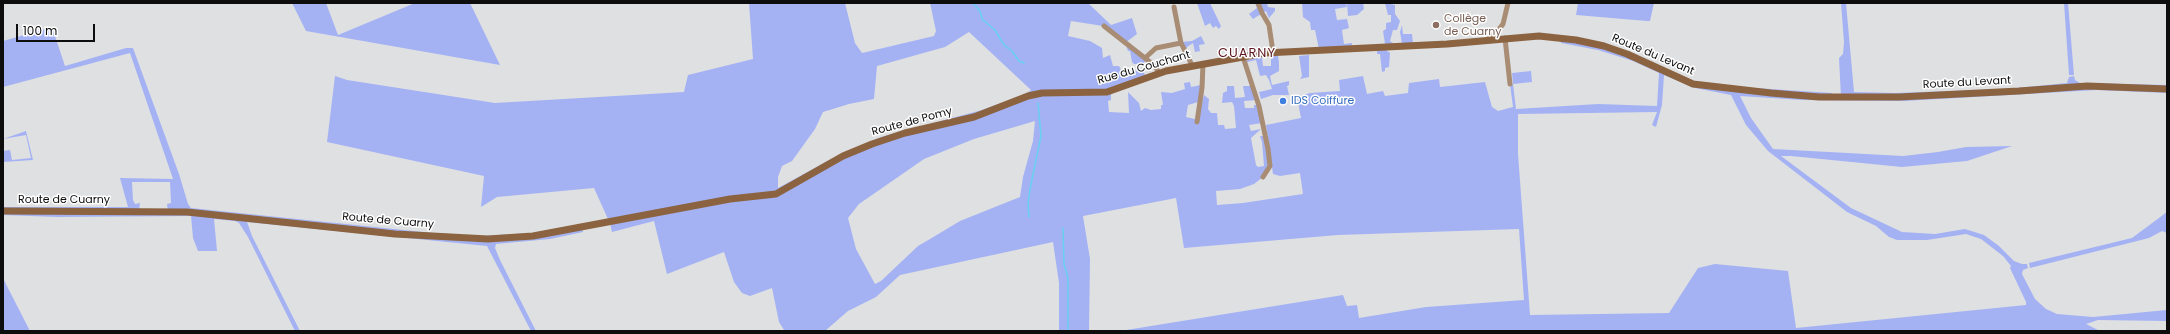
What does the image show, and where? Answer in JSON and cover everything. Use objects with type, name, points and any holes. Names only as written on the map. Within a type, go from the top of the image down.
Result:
[{"type":"street","points":[[1258,3],[1269,25],[1273,52]]},
{"type":"street","points":[[1508,3],[1502,34],[1507,38],[1510,84]]},
{"type":"street","points":[[1174,7],[1181,43],[1192,65]]},
{"type":"street","points":[[1486,40],[1503,24]]},
{"type":"street","points":[[1104,26],[1155,66],[1159,73]]},
{"type":"street","name":"Route du Levant","points":[[1273,52],[1447,44],[1507,38],[1551,36],[1591,43],[1627,54],[1693,84],[1771,93],[1819,97],[1899,97],[2019,91],[2072,86],[2126,86],[2167,89]]},
{"type":"street","points":[[1145,58],[1154,49],[1181,43]]},
{"type":"street","name":"Rue du Couchant","points":[[1068,93],[1107,92],[1159,73],[1192,65],[1273,52]]},
{"type":"street","points":[[1242,57],[1259,106],[1268,148],[1270,166],[1263,177]]},
{"type":"street","points":[[1196,122],[1202,88],[1203,64]]},
{"type":"street","name":"Route de Pomy","points":[[769,196],[784,191],[838,159],[872,144],[905,133],[974,117],[1028,96],[1042,93],[1068,93]]},
{"type":"street","name":"Route de Cuarny","points":[[3,211],[187,212],[395,234],[488,238],[554,233],[730,199],[769,196]]},
{"type":"shaded area","points":[[292,3],[326,3],[338,35],[415,3],[470,3],[500,65],[306,31]]},
{"type":"shaded area","points":[[749,3],[845,3],[855,43],[862,53],[934,36],[936,31],[930,3],[1088,3],[1111,25],[1132,18],[1137,34],[1125,43],[1103,26],[1071,21],[1068,36],[1090,41],[1102,48],[1103,58],[1110,55],[1113,66],[1119,66],[1122,72],[1143,70],[1146,78],[1111,91],[1111,100],[1108,101],[1109,112],[1129,113],[1128,92],[1139,103],[1141,111],[1145,108],[1151,110],[1161,109],[1161,105],[1163,105],[1161,92],[1172,93],[1185,89],[1184,83],[1190,82],[1191,87],[1201,85],[1198,102],[1188,105],[1186,117],[1195,119],[1197,122],[1193,138],[1204,95],[1209,99],[1208,109],[1211,113],[1217,113],[1218,125],[1224,125],[1225,129],[1236,128],[1234,106],[1232,102],[1222,103],[1223,93],[1227,91],[1227,86],[1234,86],[1235,98],[1245,97],[1243,86],[1251,86],[1257,100],[1244,101],[1245,108],[1254,108],[1254,105],[1258,105],[1262,123],[1249,125],[1251,131],[1261,129],[1251,138],[1256,165],[1258,167],[1264,166],[1260,136],[1266,136],[1270,166],[1263,177],[1254,184],[1240,189],[1216,191],[1217,205],[1243,203],[1303,194],[1300,173],[1280,176],[1273,174],[1266,125],[1301,118],[1297,97],[1310,93],[1340,91],[1339,80],[1363,76],[1367,94],[1383,91],[1385,96],[1408,93],[1409,83],[1439,79],[1440,87],[1485,82],[1492,107],[1498,111],[1513,107],[1510,84],[1513,84],[1516,109],[1598,104],[1657,106],[1659,73],[1633,61],[1598,50],[1561,43],[1561,40],[1592,41],[1693,84],[1832,93],[1832,97],[1841,97],[1839,58],[1843,54],[1844,42],[1841,3],[1846,3],[1854,92],[1895,93],[2006,89],[2067,83],[2069,77],[2074,76],[2075,80],[2080,83],[2167,85],[2167,93],[2097,90],[1904,101],[1802,100],[1740,96],[1751,118],[1773,149],[1903,156],[1966,147],[2012,146],[1967,161],[1902,167],[1781,156],[1851,208],[1902,232],[1935,234],[1965,229],[1984,235],[1999,246],[2014,261],[2027,264],[2028,268],[2023,270],[2022,274],[2035,299],[2046,309],[2057,314],[2093,317],[2167,310],[2167,321],[2098,320],[2086,324],[2100,331],[1120,331],[1343,295],[1347,306],[1357,305],[1359,318],[1426,307],[1524,300],[1519,229],[1338,235],[1184,248],[1176,198],[1083,216],[1090,259],[1089,331],[1059,331],[1059,283],[1053,242],[900,275],[876,297],[848,311],[825,331],[784,330],[779,322],[772,288],[750,296],[742,293],[734,282],[724,252],[667,274],[654,221],[612,232],[610,223],[582,228],[583,232],[550,239],[496,244],[495,248],[500,260],[536,331],[531,331],[487,246],[247,222],[252,236],[300,331],[295,331],[248,237],[239,223],[235,221],[214,219],[217,251],[198,251],[193,238],[191,216],[57,217],[3,215],[3,207],[128,207],[120,178],[173,179],[130,53],[3,87],[3,41],[52,27],[65,66],[126,48],[133,48],[179,174],[188,204],[191,208],[452,235],[480,236],[533,233],[608,219],[594,188],[497,197],[481,207],[484,176],[327,142],[335,76],[347,80],[495,103],[684,92],[688,75],[753,59]],"holes":[[[969,32],[1031,90],[1026,94],[982,110],[881,137],[835,157],[778,188],[778,177],[782,166],[792,161],[815,129],[823,112],[849,104],[874,99],[877,66],[945,47]],[[1664,75],[1695,88],[1731,95],[1746,125],[1768,151],[1847,212],[1876,226],[1889,237],[1897,240],[1927,240],[1966,234],[1981,239],[2003,256],[2011,266],[2010,268],[2026,305],[1796,328],[1788,271],[1715,264],[1698,268],[1669,313],[1530,315],[1518,154],[1518,114],[1657,112],[1652,125],[1656,127],[1662,105]],[[1035,121],[1033,141],[1023,177],[1020,197],[960,221],[918,246],[881,281],[875,284],[856,249],[848,218],[859,204],[924,159],[974,139]],[[132,182],[170,182],[171,203],[167,204],[168,212],[139,210],[140,203],[135,204],[133,200]]]},
{"type":"shaded area","points":[[1197,3],[1210,3],[1221,26],[1219,29],[1216,26],[1213,28],[1210,23],[1205,26]]},
{"type":"shaded area","points":[[1255,3],[1267,3],[1268,7],[1275,8],[1275,11],[1269,18],[1266,11],[1253,19],[1249,14],[1257,8]]},
{"type":"shaded area","points":[[1302,3],[1346,3],[1347,7],[1335,9],[1337,20],[1347,19],[1349,28],[1342,30],[1344,44],[1352,43],[1352,47],[1319,49],[1315,30],[1311,30],[1310,22],[1303,17]]},
{"type":"shaded area","points":[[1347,3],[1363,3],[1364,9],[1357,15],[1348,16]]},
{"type":"shaded area","points":[[1385,3],[1395,5],[1395,14],[1400,21],[1397,30],[1393,30],[1390,41],[1394,44],[1385,44],[1383,31],[1386,29],[1386,23],[1391,22],[1391,15],[1388,15]]},
{"type":"shaded area","points":[[1578,3],[1654,3],[1650,21],[1647,21],[1576,15]]},
{"type":"shaded area","points":[[2064,3],[2068,3],[2074,75],[2069,75]]},
{"type":"shaded area","points":[[1402,25],[1403,34],[1412,34],[1413,43],[1402,44],[1400,32]]},
{"type":"shaded area","points":[[1201,36],[1205,44],[1199,45],[1200,51],[1195,52],[1193,43],[1187,47],[1187,49],[1181,42],[1192,41]]},
{"type":"shaded area","points":[[1126,45],[1146,60],[1143,64],[1134,64],[1132,62],[1130,51],[1128,51]]},
{"type":"shaded area","points":[[1377,50],[1386,50],[1390,53],[1389,67],[1385,68],[1385,71],[1382,72],[1380,54],[1377,54]]},
{"type":"shaded area","points":[[1309,55],[1309,77],[1300,79],[1302,76],[1299,56]]},
{"type":"shaded area","points":[[1271,56],[1278,56],[1279,62],[1279,71],[1270,76],[1272,85],[1289,81],[1289,85],[1287,86],[1289,95],[1273,95],[1261,99],[1259,92],[1272,89],[1269,80],[1266,75],[1260,76],[1256,60],[1247,62],[1247,60],[1262,57],[1263,66],[1271,66]]},
{"type":"shaded area","points":[[1531,71],[1532,82],[1513,84],[1512,73]]},
{"type":"shaded area","points":[[26,131],[33,160],[3,162],[3,151],[10,150],[12,160],[31,158],[26,135],[3,139]]},
{"type":"shaded area","points":[[2167,212],[2167,233],[2162,231],[2149,238],[2030,268],[2029,263],[2132,238]]},
{"type":"shaded area","points":[[3,278],[10,292],[30,331],[3,331]]},
{"type":"waterway","points":[[973,3],[980,11],[982,19],[995,30],[1004,45],[1012,51],[1019,61],[1024,63]]},
{"type":"waterway","points":[[1029,217],[1028,204],[1030,189],[1041,136],[1038,103]]},
{"type":"waterway","points":[[1063,228],[1064,264],[1068,278],[1068,331]]},
{"type":"place","name":"Collège de Cuarny","points":[[1436,25]]},
{"type":"place","name":"IDS Coiffure","points":[[1283,101]]},
{"type":"district","name":"CUARNY","points":[[1247,54]]}]
